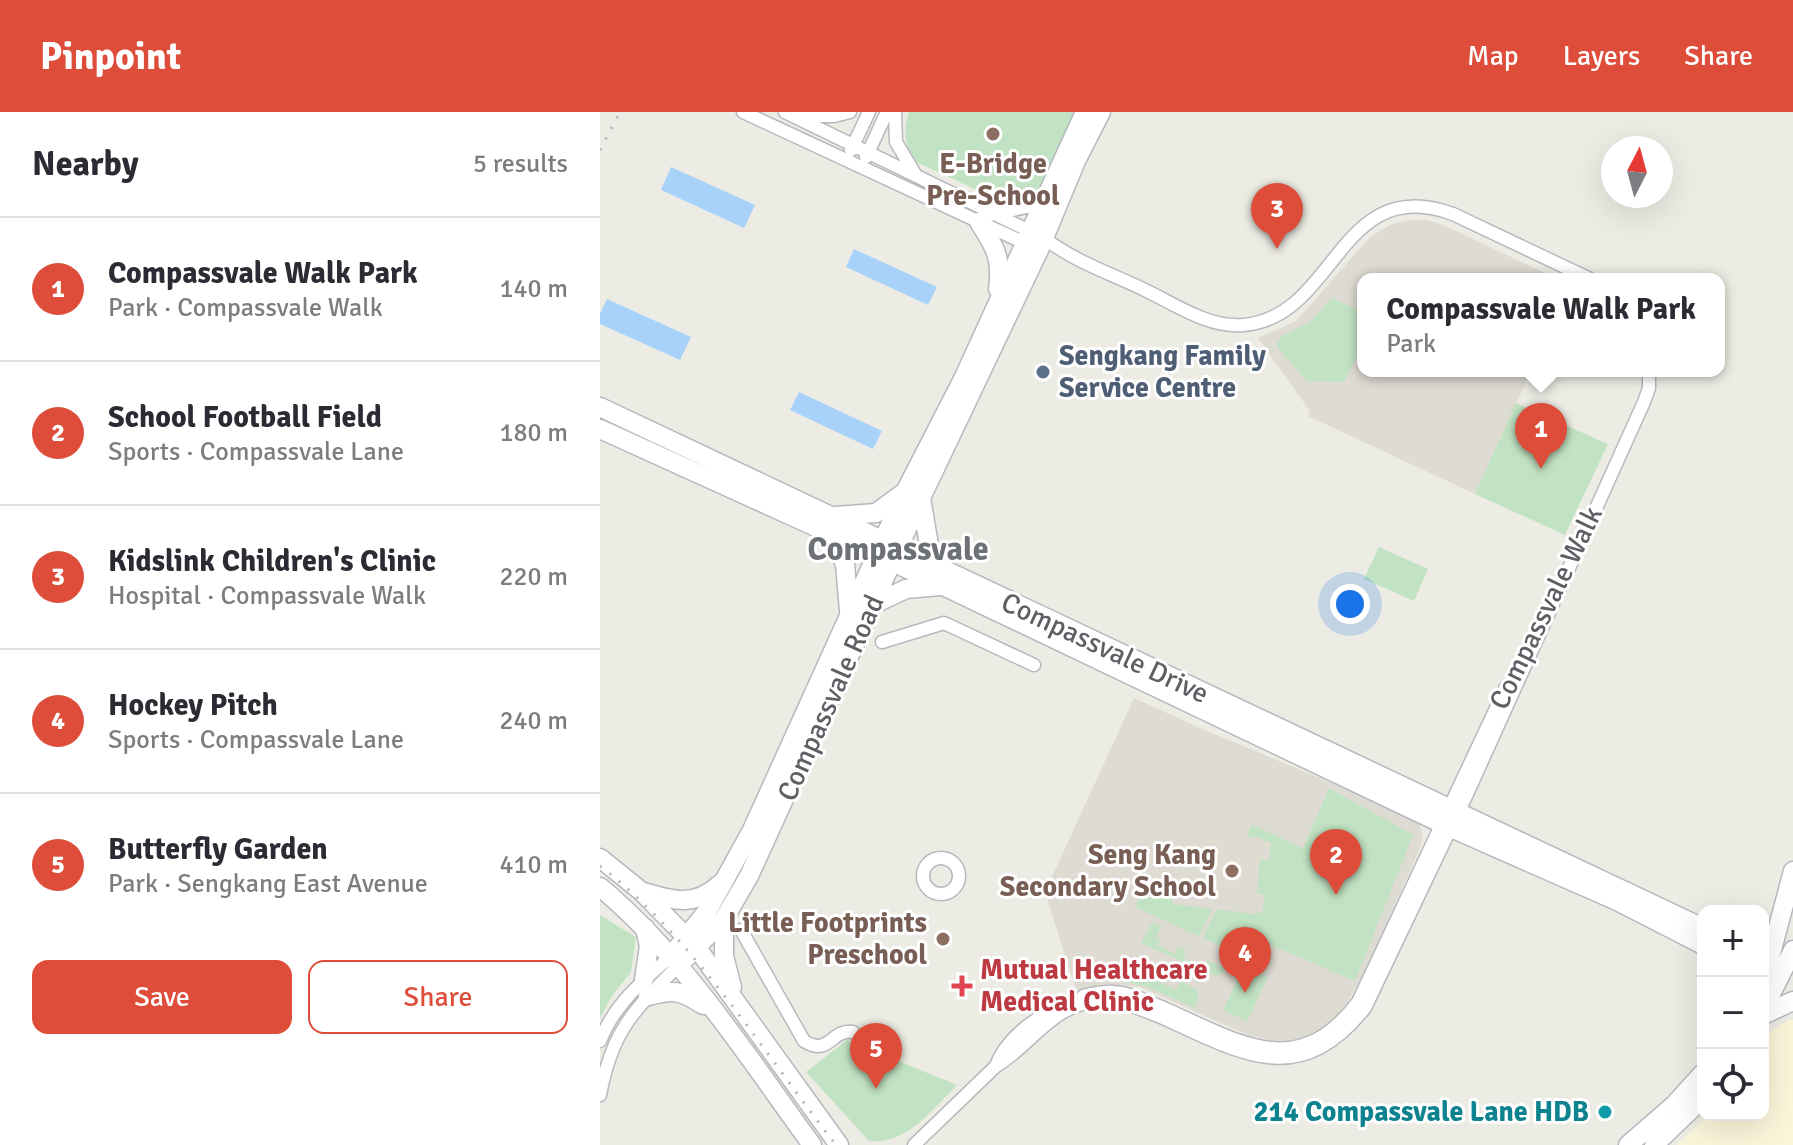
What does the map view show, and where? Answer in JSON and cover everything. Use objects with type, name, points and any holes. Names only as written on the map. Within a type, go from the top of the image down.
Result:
[{"type":"street","points":[[743,112],[861,167],[984,217],[1210,321],[1241,325],[1269,320],[1290,309],[1357,231],[1374,218],[1392,210],[1421,206],[1453,214],[1577,273]]},
{"type":"street","points":[[790,114],[834,116],[850,112]]},
{"type":"street","points":[[846,160],[869,112]]},
{"type":"street","points":[[861,167],[887,112]]},
{"type":"street","points":[[895,112],[896,142],[915,174]]},
{"type":"street","name":"Compassvale Road","points":[[693,943],[752,830],[849,615],[888,552],[996,304],[1035,241],[1047,196],[1085,112]]},
{"type":"street","name":"Compassvale Road","points":[[914,494],[1035,241],[1101,112]]},
{"type":"street","points":[[790,114],[915,174],[984,217],[1001,268],[996,304]]},
{"type":"street","points":[[984,217],[1047,196]]},
{"type":"street","name":"Compassvale Walk","points":[[914,1145],[996,1066],[1000,1053],[1041,1016],[1064,1002],[1085,995],[1111,991],[1139,997],[1255,1047],[1292,1047],[1326,1034],[1339,1025],[1358,1002],[1451,819],[1506,687],[1517,679],[1644,402],[1648,377]]},
{"type":"street","name":"Compassvale Drive","points":[[600,407],[829,524],[1451,819],[1697,942]]},
{"type":"street","name":"Compassvale Drive","points":[[600,429],[829,524]]},
{"type":"street","points":[[849,615],[845,564],[829,524],[876,513],[914,494],[943,579],[874,604]]},
{"type":"street","name":"Compassvale Road","points":[[675,960],[724,919],[749,876],[874,604],[888,552]]},
{"type":"street","points":[[882,642],[944,623],[1034,665]]},
{"type":"street","name":"Compassvale Drive","points":[[1451,819],[1697,925]]},
{"type":"street","points":[[600,858],[641,891],[693,943],[835,1139],[848,1145]]},
{"type":"street","points":[[1769,992],[1793,871]]},
{"type":"street","points":[[641,891],[663,898],[690,901],[712,892],[725,880]]},
{"type":"street","points":[[600,887],[675,960],[812,1145]]},
{"type":"street","points":[[1769,926],[1788,893]]},
{"type":"street","points":[[724,919],[724,956],[735,997]]},
{"type":"street","points":[[600,1095],[615,1040],[646,987],[649,946],[645,928]]},
{"type":"street","points":[[741,930],[804,1041],[812,1046],[824,1046],[842,1033],[853,1032]]},
{"type":"street","points":[[1775,972],[1793,950]]},
{"type":"street","points":[[600,1041],[613,1015],[675,960]]},
{"type":"street","points":[[646,987],[684,993],[713,1010]]},
{"type":"street","points":[[1769,1010],[1793,1001]]},
{"type":"street","points":[[1628,1145],[1674,1105],[1697,1080]]},
{"type":"street","points":[[1654,1145],[1697,1104]]},
{"type":"shaded area","points":[[1427,220],[1443,225],[1545,273],[1357,273],[1357,377],[1528,377],[1475,494],[1308,416],[1310,411],[1258,338],[1296,321],[1371,236],[1392,224]]},
{"type":"shaded area","name":"Seng Kang Secondary School","points":[[1134,698],[1408,815],[1419,823],[1423,836],[1419,851],[1367,967],[1346,1006],[1329,1025],[1307,1037],[1280,1042],[1250,1036],[1140,987],[1106,984],[1076,990],[1045,892]]},
{"type":"shaded area","points":[[1793,1020],[1793,1145],[1677,1145],[1702,1121],[1769,1121],[1769,1032]]},
{"type":"green space","name":"E-Bridge Pre-School","points":[[909,112],[1079,112],[1042,188],[1008,199],[992,197],[916,162],[906,138]]},
{"type":"green space","points":[[1332,298],[1357,309],[1357,355],[1344,382],[1307,381],[1277,347],[1282,336],[1310,322]]},
{"type":"green space","points":[[1516,403],[1608,444],[1565,535],[1475,494]]},
{"type":"green space","points":[[1379,547],[1428,569],[1414,601],[1364,579]]},
{"type":"green space","points":[[1329,788],[1413,835],[1355,981],[1262,941],[1250,948],[1249,938],[1240,937],[1236,941],[1236,953],[1203,938],[1217,909],[1253,914],[1263,912],[1264,895],[1257,893],[1260,859],[1269,860],[1271,842],[1247,836],[1252,825],[1303,848]]},
{"type":"green space","points":[[1148,881],[1174,884],[1172,904],[1212,909],[1199,936],[1135,907]]},
{"type":"green space","points":[[600,915],[636,937],[631,972],[600,1018]]},
{"type":"green space","points":[[1152,923],[1161,927],[1156,937],[1160,939],[1158,946],[1175,954],[1178,947],[1186,951],[1183,958],[1203,967],[1207,960],[1228,970],[1216,976],[1141,943]]},
{"type":"green space","points":[[1134,963],[1157,971],[1154,980],[1176,990],[1181,981],[1197,990],[1195,1008],[1146,986],[1124,982],[1120,970],[1123,966],[1127,980],[1138,977]]},
{"type":"green space","points":[[1244,966],[1268,977],[1247,1021],[1223,1010]]},
{"type":"green space","points":[[847,1040],[957,1085],[907,1131],[883,1141],[869,1141],[806,1072]]},
{"type":"water","points":[[671,167],[755,205],[744,228],[661,190]]},
{"type":"water","points":[[854,249],[937,287],[928,305],[846,267]]},
{"type":"water","points":[[607,299],[691,337],[680,360],[600,324],[600,314]]},
{"type":"water","points":[[799,392],[882,431],[873,449],[790,410]]},
{"type":"railway","points":[[600,150],[620,112]]},
{"type":"railway","points":[[600,866],[634,895],[697,961],[836,1145]]},
{"type":"place","name":"E-Bridge Pre-School","points":[[993,134]]},
{"type":"place","name":"Kidslink Children's Clinic","points":[[1277,249]]},
{"type":"place","name":"Sengkang Family Service Centre","points":[[1043,372]]},
{"type":"place","name":"Compassvale Walk Park","points":[[1541,469]]},
{"type":"place","name":"Seng Kang Secondary School","points":[[1232,871]]},
{"type":"place","name":"School Football Field","points":[[1336,895]]},
{"type":"place","name":"Little Footprints Preschool","points":[[943,939]]},
{"type":"place","name":"Mutual Healthcare Medical Clinic","points":[[962,986]]},
{"type":"place","name":"Hockey Pitch","points":[[1245,993]]},
{"type":"place","name":"Butterfly Garden","points":[[876,1089]]},
{"type":"place","name":"214 Compassvale Lane HDB","points":[[1605,1112]]},
{"type":"district","name":"Compassvale","points":[[898,549]]}]
